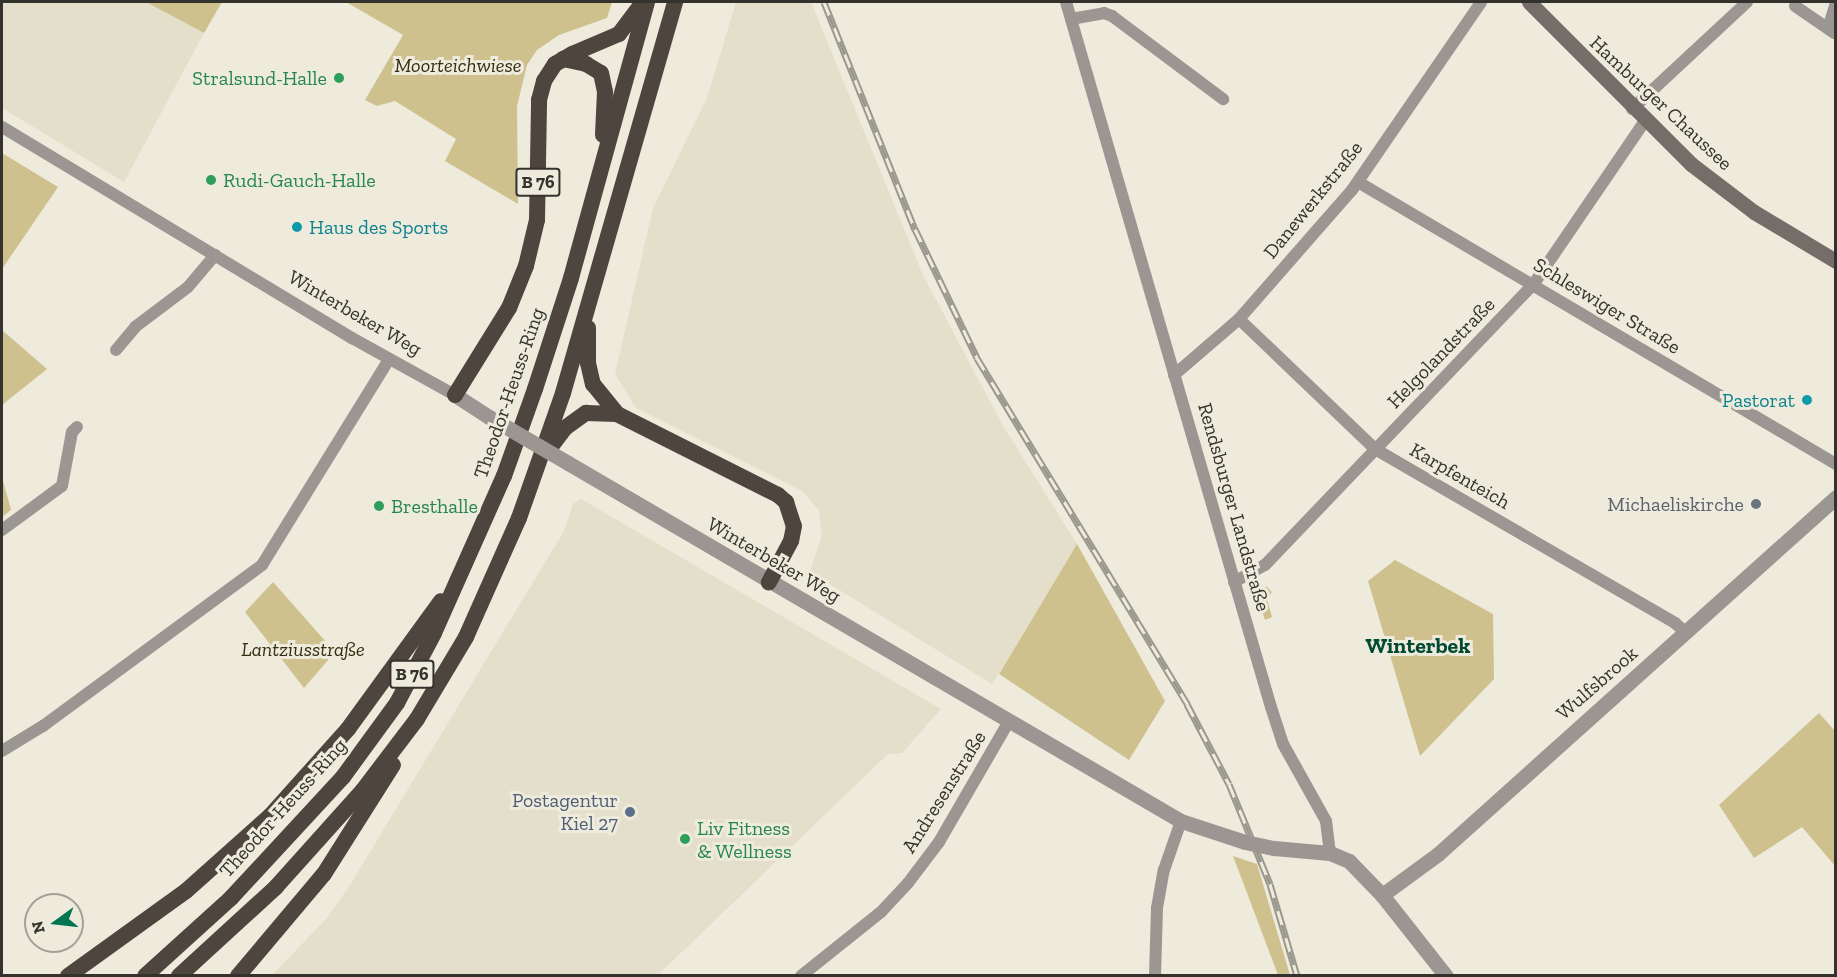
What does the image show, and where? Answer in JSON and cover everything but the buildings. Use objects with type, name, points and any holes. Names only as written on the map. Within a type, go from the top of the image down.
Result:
[{"type":"highway","name":"B 76","points":[[455,395],[509,308],[526,266],[537,210],[541,90],[548,73],[563,59],[619,34],[645,2]]},
{"type":"highway","name":"Theodor-Heuss-Ring","points":[[145,975],[294,835],[372,741],[434,633],[504,476],[535,389],[601,170],[645,2]]},
{"type":"highway","name":"B 76","points":[[238,975],[324,874],[372,802],[417,719],[444,676],[488,590],[539,463],[589,305],[675,2]]},
{"type":"highway","points":[[563,59],[596,69],[604,81],[601,170]]},
{"type":"highway","name":"B 76","points":[[589,305],[590,374],[598,393],[617,414],[786,502],[794,526],[791,541],[769,582]]},
{"type":"highway","name":"B 76","points":[[539,463],[565,428],[578,417],[593,412],[617,414]]},
{"type":"highway","name":"B 76","points":[[68,975],[186,891],[237,848],[302,784],[376,693],[467,563]]},
{"type":"highway","name":"B 76","points":[[179,975],[298,864],[369,783],[417,719]]},
{"type":"main road","name":"Hamburger Chaussee","points":[[1529,2],[1632,109],[1728,194],[1836,261]]},
{"type":"street","name":"Rendsburger Landstraße","points":[[1066,2],[1283,744],[1326,821],[1330,853]]},
{"type":"street","name":"Danewerkstraße","points":[[1174,375],[1239,319],[1358,182],[1481,2]]},
{"type":"street","points":[[1632,109],[1747,2]]},
{"type":"street","points":[[1796,6],[1833,32],[1836,2]]},
{"type":"street","points":[[1071,18],[1104,13],[1112,16],[1223,99]]},
{"type":"street","name":"Helgolandstraße","points":[[1234,582],[1265,565],[1533,285],[1645,121]]},
{"type":"street","name":"Winterbeker Weg","points":[[2,127],[389,359],[435,383],[1008,723],[1180,821],[1245,842],[1274,848],[1330,853]]},
{"type":"street","name":"Schleswiger Straße","points":[[1358,182],[1836,464]]},
{"type":"street","points":[[116,350],[135,327],[188,287],[215,255]]},
{"type":"street","name":"Karpfenteich","points":[[1239,319],[1375,449],[1675,623],[1686,633]]},
{"type":"street","points":[[2,751],[43,726],[262,565],[389,359]]},
{"type":"street","points":[[2,530],[62,486],[72,432],[77,427]]},
{"type":"street","name":"Wulfsbrook","points":[[1382,895],[1438,854],[1836,497]]},
{"type":"street","name":"Andresenstraße","points":[[801,975],[881,912],[908,883],[939,842],[1008,723]]},
{"type":"street","points":[[1155,975],[1158,908],[1164,870],[1180,821]]},
{"type":"street","points":[[1330,853],[1348,861],[1382,895],[1446,975]]},
{"type":"shaded area","points":[[2,2],[146,2],[204,33],[124,182],[2,108]]},
{"type":"shaded area","points":[[736,2],[811,2],[923,275],[1002,424],[1077,544],[992,684],[810,572],[822,535],[819,510],[802,491],[636,408],[615,374],[653,208],[707,98]]},
{"type":"shaded area","points":[[581,499],[941,709],[902,753],[888,754],[658,975],[271,976],[327,918],[350,885],[564,531],[573,504]]},
{"type":"green space","points":[[146,2],[222,2],[204,33]]},
{"type":"green space","name":"Moorteichwiese","points":[[346,2],[612,2],[607,18],[559,35],[537,50],[527,65],[517,106],[518,204],[445,161],[456,139],[395,101],[377,106],[365,100],[403,35]]},
{"type":"green space","points":[[2,153],[58,187],[2,269]]},
{"type":"green space","points":[[2,330],[47,369],[2,405]]},
{"type":"green space","points":[[2,477],[11,510],[2,517]]},
{"type":"green space","points":[[1077,544],[1165,701],[1129,760],[999,674]]},
{"type":"green space","points":[[1395,560],[1493,614],[1494,679],[1420,756],[1368,581]]},
{"type":"green space","name":"Lantziusstraße","points":[[273,582],[335,652],[304,688],[245,612]]},
{"type":"green space","points":[[1266,586],[1272,592],[1267,599],[1272,617],[1265,620],[1259,602]]},
{"type":"green space","points":[[1819,713],[1835,731],[1835,866],[1802,827],[1754,858],[1719,805]]},
{"type":"green space","points":[[1233,856],[1257,864],[1290,975],[1278,975]]},
{"type":"railway","points":[[824,2],[915,229],[977,358],[1187,704],[1229,784],[1270,884],[1297,976]]},
{"type":"place","name":"Stralsund-Halle","points":[[339,78]]},
{"type":"place","name":"Rudi-Gauch-Halle","points":[[211,180]]},
{"type":"place","name":"Haus des Sports","points":[[297,227]]},
{"type":"place","name":"Pastorat","points":[[1807,400]]},
{"type":"place","name":"Michaeliskirche","points":[[1756,504]]},
{"type":"place","name":"Bresthalle","points":[[379,506]]},
{"type":"place","name":"Postagentur Kiel 27","points":[[630,812]]},
{"type":"place","name":"Liv Fitness & Wellness","points":[[685,839]]},
{"type":"district","name":"Winterbek","points":[[1418,646]]}]
